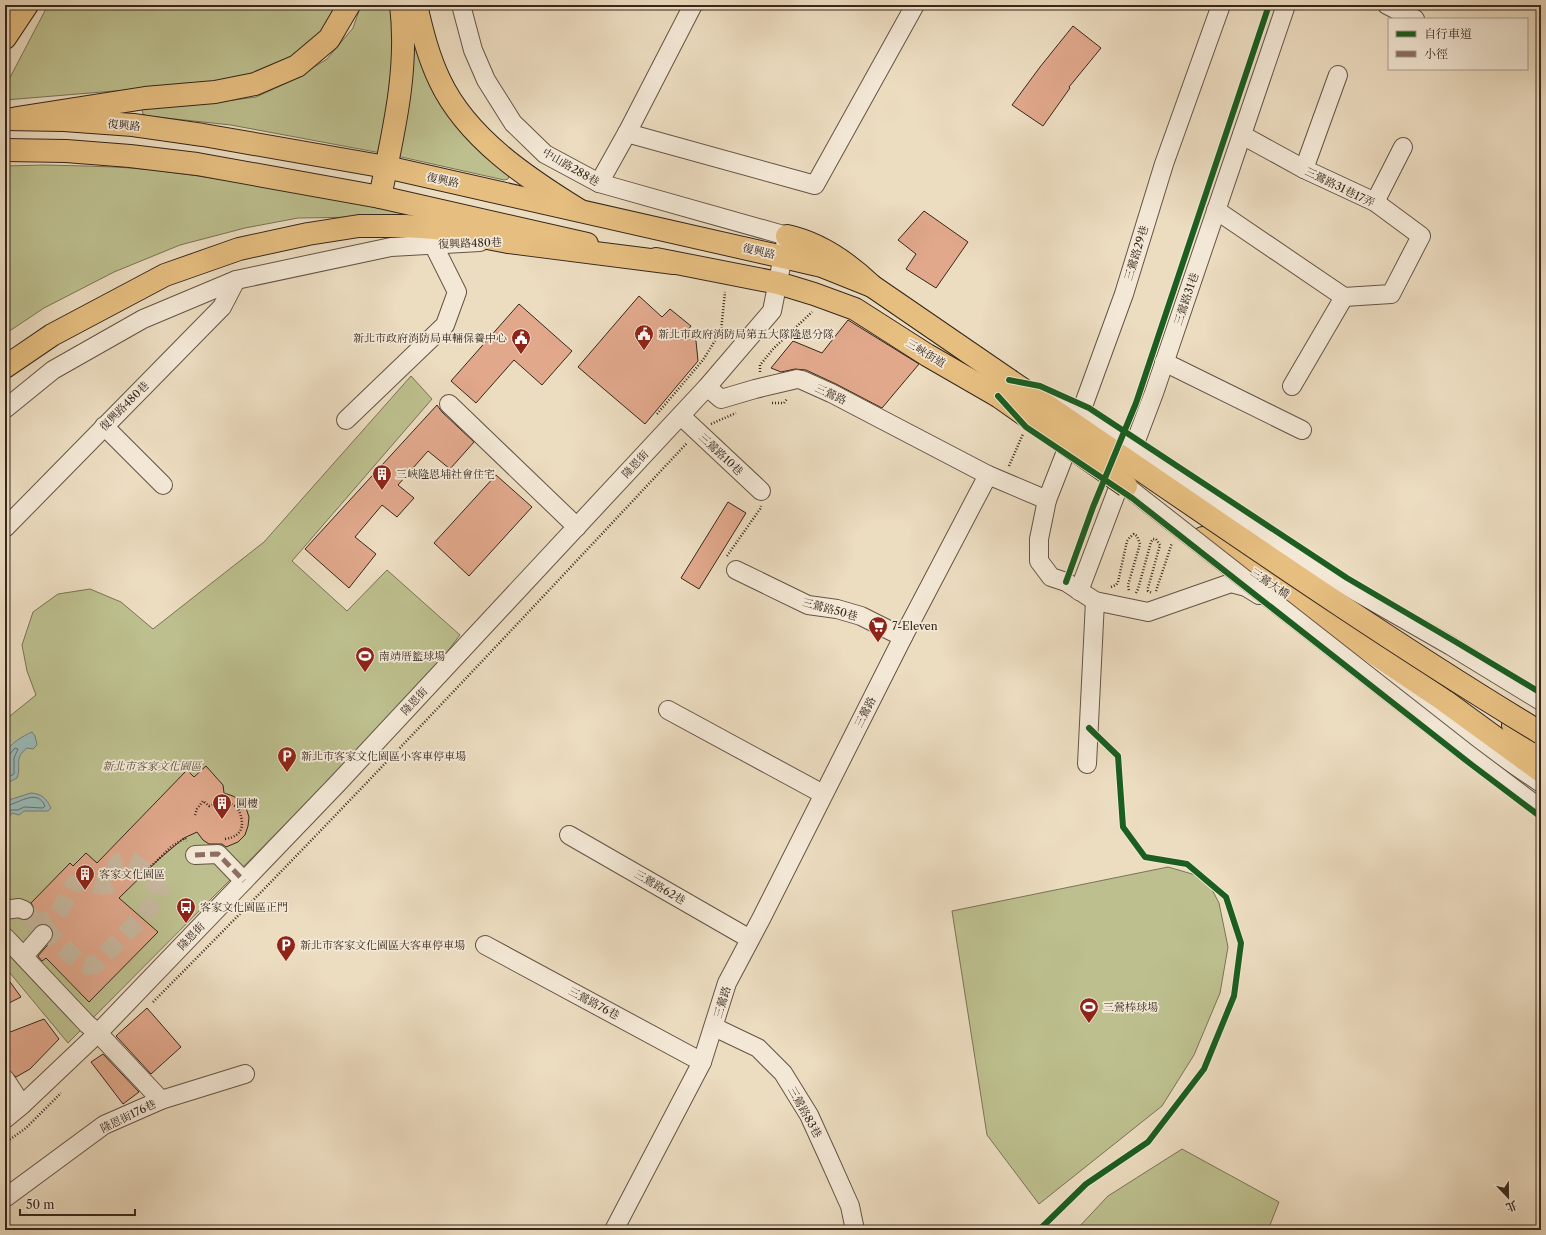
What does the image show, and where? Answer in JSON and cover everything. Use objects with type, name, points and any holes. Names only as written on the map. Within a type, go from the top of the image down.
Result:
[{"type":"main road","points":[[5,35],[20,5]]},
{"type":"main road","points":[[5,38],[27,5]]},
{"type":"main road","points":[[11,119],[145,98],[215,92],[255,84],[297,66],[329,39],[349,5]]},
{"type":"main road","points":[[380,197],[399,104],[404,25],[401,5]]},
{"type":"main road","points":[[416,5],[428,53],[440,82],[457,109],[476,131],[518,170],[579,210]]},
{"type":"main road","name":"復興路","points":[[11,119],[133,125],[202,135],[386,167],[579,210],[785,246],[822,266],[872,286],[1004,388]]},
{"type":"main road","points":[[5,150],[66,151],[130,156],[197,164],[380,197],[674,263],[778,284]]},
{"type":"main road","points":[[5,367],[52,335],[165,275],[239,250],[308,234],[359,226],[405,226],[435,228],[508,242],[674,263]]},
{"type":"main road","name":"三峽街道","points":[[778,284],[814,294],[855,309],[928,355],[1004,388]]},
{"type":"main road","name":"三鶯大橋","points":[[1004,388],[1126,486],[1445,701],[1541,771]]},
{"type":"main road","name":"三鶯大橋","points":[[1004,388],[1457,682],[1541,733]]},
{"type":"main road","points":[[1457,682],[1541,746]]},
{"type":"main road","points":[[1445,701],[1541,758]]},
{"type":"street","name":"中山路288巷","points":[[461,5],[473,50],[486,80],[513,123],[545,154],[599,184],[785,246]]},
{"type":"street","points":[[599,184],[628,133],[694,5]]},
{"type":"street","points":[[628,133],[815,185],[915,5]]},
{"type":"street","name":"三鶯路29巷","points":[[1047,500],[1124,294],[1164,164],[1222,5]]},
{"type":"street","name":"三鶯路31巷","points":[[1082,583],[1164,362],[1286,5]]},
{"type":"street","points":[[1390,6],[1413,18]]},
{"type":"street","points":[[1304,169],[1338,75]]},
{"type":"street","name":"三鶯路31巷17弄","points":[[1242,135],[1304,169],[1375,202],[1421,236],[1391,294],[1344,297]]},
{"type":"street","points":[[1375,202],[1403,147]]},
{"type":"street","points":[[1216,210],[1344,297],[1292,386]]},
{"type":"street","name":"復興路480巷","points":[[5,409],[53,370],[143,319],[236,280],[390,247],[508,242]]},
{"type":"street","name":"復興路480巷","points":[[346,420],[445,325],[457,292],[433,244]]},
{"type":"street","name":"隆恩街","points":[[5,1119],[22,1105],[98,1033],[244,881],[338,783],[707,388],[772,311],[785,246]]},
{"type":"street","name":"復興路480巷","points":[[5,528],[222,307],[236,280]]},
{"type":"street","points":[[1164,362],[1302,430]]},
{"type":"street","name":"三鶯路","points":[[614,1230],[702,1062],[727,984],[903,637],[995,478],[831,393],[802,380],[797,379],[721,399],[707,388]]},
{"type":"street","points":[[1004,388],[1088,415],[1341,583],[1451,646],[1541,701]]},
{"type":"street","points":[[449,404],[577,527]]},
{"type":"street","name":"三鶯路10巷","points":[[681,416],[761,491]]},
{"type":"street","points":[[104,426],[163,485]]},
{"type":"street","points":[[995,478],[1047,500],[1039,539],[1039,561],[1051,577],[1066,582],[1082,583],[1095,602],[1087,764]]},
{"type":"street","points":[[1126,486],[1468,754],[1541,809]]},
{"type":"street","name":"三鶯路50巷","points":[[736,570],[808,605],[837,609],[860,616],[903,637]]},
{"type":"street","points":[[1095,602],[1148,612],[1231,583],[1246,587],[1366,663],[1541,783]]},
{"type":"street","points":[[668,710],[824,794]]},
{"type":"street","name":"三鶯路62巷","points":[[569,835],[750,939]]},
{"type":"street","points":[[195,855],[218,854],[244,881]]},
{"type":"street","points":[[5,910],[19,908],[24,910]]},
{"type":"street","points":[[24,956],[43,934]]},
{"type":"street","points":[[5,937],[161,1100]]},
{"type":"street","name":"三鶯路76巷","points":[[485,945],[702,1062]]},
{"type":"street","name":"三鶯路83巷","points":[[714,1027],[758,1048],[783,1073],[809,1116],[827,1153],[850,1206],[855,1230]]},
{"type":"street","name":"隆恩街176巷","points":[[5,1198],[104,1125],[161,1100],[245,1074]]},
{"type":"street","points":[[5,1079],[22,1105]]},
{"type":"path","points":[[773,385],[765,382],[760,376],[760,365],[774,348],[815,309]]},
{"type":"path","points":[[768,403],[784,403],[802,380]]},
{"type":"path","points":[[152,1003],[291,862],[450,696],[698,432],[713,423],[740,412]]},
{"type":"path","points":[[995,478],[1023,433]]},
{"type":"path","points":[[736,570],[723,562],[760,510],[762,500],[761,491]]},
{"type":"path","points":[[1082,583],[1112,587],[1118,582],[1127,541],[1134,534],[1137,536],[1140,544],[1127,589],[1133,594],[1138,589],[1151,542],[1153,539],[1156,539],[1160,545],[1148,588],[1150,593],[1153,593],[1156,591],[1173,540]]},
{"type":"path","points":[[195,814],[203,801],[209,806],[224,801],[237,807],[243,821],[240,831],[235,836],[222,840]]},
{"type":"path","points":[[138,869],[143,874],[171,847],[184,838],[195,855]]},
{"type":"path","points":[[5,1143],[26,1128],[64,1090]]},
{"type":"green space","points":[[48,5],[339,5],[334,16],[314,41],[289,62],[261,73],[224,82],[5,100],[5,87]]},
{"type":"green space","points":[[361,5],[394,5],[393,84],[381,153],[231,125],[147,116],[143,114],[142,110],[145,108],[211,103],[256,97],[293,80],[327,59],[353,28]]},
{"type":"green space","points":[[413,22],[509,176],[508,179],[504,180],[397,156]]},
{"type":"green space","points":[[5,166],[98,166],[188,174],[432,216],[298,218],[245,228],[180,245],[114,272],[44,308],[5,334]]},
{"type":"green space","name":"新北市客家文化園區","points":[[411,376],[432,399],[292,561],[347,611],[387,570],[460,635],[427,678],[376,733],[68,1043],[5,967],[5,720],[36,695],[27,671],[22,645],[33,612],[58,594],[90,589],[121,602],[153,629],[264,542]]},
{"type":"green space","name":"三鶯棒球場","points":[[1168,867],[1206,878],[1219,903],[1228,947],[1220,993],[1194,1055],[1162,1106],[1039,1204],[987,1135],[952,911]]},
{"type":"green space","points":[[1182,1149],[1279,1202],[1268,1230],[1076,1230],[1108,1196]]},
{"type":"water","points":[[32,732],[35,736],[37,745],[33,749],[27,748],[20,755],[17,778],[5,784],[4,762],[5,755],[9,747],[16,741]]},
{"type":"water","points":[[31,793],[38,794],[43,797],[51,808],[48,811],[24,811],[19,815],[12,813],[5,823],[5,803],[12,799]]},
{"type":"building","points":[[1073,26],[1101,48],[1069,87],[1070,88],[1043,126],[1012,105]]},
{"type":"building","points":[[924,211],[968,242],[936,288],[906,269],[916,254],[898,240]]},
{"type":"building","name":"新北市政府消防局第五大隊隆恩分隊","points":[[639,296],[662,317],[670,309],[691,326],[687,331],[696,341],[698,361],[645,424],[578,367]]},
{"type":"building","name":"新北市政府消防局車輛保養中心","points":[[519,304],[572,351],[542,385],[514,360],[476,403],[451,381]]},
{"type":"building","points":[[848,320],[919,364],[882,408],[806,370],[795,369],[781,372],[771,368],[793,341],[822,353]]},
{"type":"building","name":"三峽隆恩埔社會住宅","points":[[437,405],[442,412],[474,442],[450,469],[428,451],[398,485],[414,498],[397,517],[382,505],[355,537],[376,554],[349,588],[305,549]]},
{"type":"building","points":[[496,475],[532,507],[469,576],[434,543]]},
{"type":"building","points":[[728,502],[746,513],[699,589],[681,578]]},
{"type":"building","name":"客家文化園區","points":[[206,766],[223,785],[224,793],[241,801],[246,808],[249,817],[245,835],[238,842],[226,847],[222,844],[209,844],[203,840],[197,832],[184,838],[159,859],[119,898],[158,932],[89,1002],[46,958],[42,961],[38,956],[51,941],[53,931],[50,926],[45,924],[40,924],[36,927],[28,919],[34,914],[34,908],[31,903],[70,863],[73,866],[86,853],[97,863],[187,770],[194,777]]},
{"type":"building","points":[[5,975],[21,997],[5,1005]]},
{"type":"building","points":[[147,1008],[181,1047],[151,1074],[116,1036]]},
{"type":"building","points":[[44,1019],[59,1039],[30,1069],[16,1077],[5,1066],[5,1034]]},
{"type":"building","points":[[103,1054],[139,1092],[123,1104],[91,1062]]},
{"type":"tunnel","points":[[24,910],[80,963],[90,966],[96,964],[157,901],[160,892],[153,881],[142,869],[129,861],[123,860],[116,865],[113,883],[108,885],[98,885],[83,882],[73,885],[63,906],[54,917],[49,920],[42,921],[34,920]]},
{"type":"marked path","points":[[195,855],[218,854],[244,881]]},
{"type":"cycle path","points":[[1066,582],[1093,507],[1136,403],[1269,5]]},
{"type":"cycle path","points":[[1009,380],[1040,386],[1089,408],[1347,578],[1541,693]]},
{"type":"cycle path","points":[[998,396],[1026,427],[1132,498],[1472,765],[1541,817]]},
{"type":"cycle path","points":[[1039,1230],[1086,1184],[1148,1142],[1204,1069],[1234,996],[1241,943],[1226,897],[1187,864],[1145,857],[1123,827],[1118,756],[1089,728]]},
{"type":"place","name":"新北市政府消防局第五大隊隆恩分隊","points":[[644,351]]},
{"type":"place","name":"新北市政府消防局車輛保養中心","points":[[521,355]]},
{"type":"place","name":"三峽隆恩埔社會住宅","points":[[382,491]]},
{"type":"place","name":"7-Eleven","points":[[878,643]]},
{"type":"place","name":"南靖厝籃球場","points":[[365,673]]},
{"type":"place","name":"新北市客家文化園區小客車停車場","points":[[287,773]]},
{"type":"place","name":"圓樓","points":[[222,820]]},
{"type":"place","name":"客家文化園區","points":[[85,891]]},
{"type":"place","name":"客家文化園區正門","points":[[186,924]]},
{"type":"place","name":"新北市客家文化園區大客車停車場","points":[[286,962]]},
{"type":"place","name":"三鶯棒球場","points":[[1089,1024]]}]
